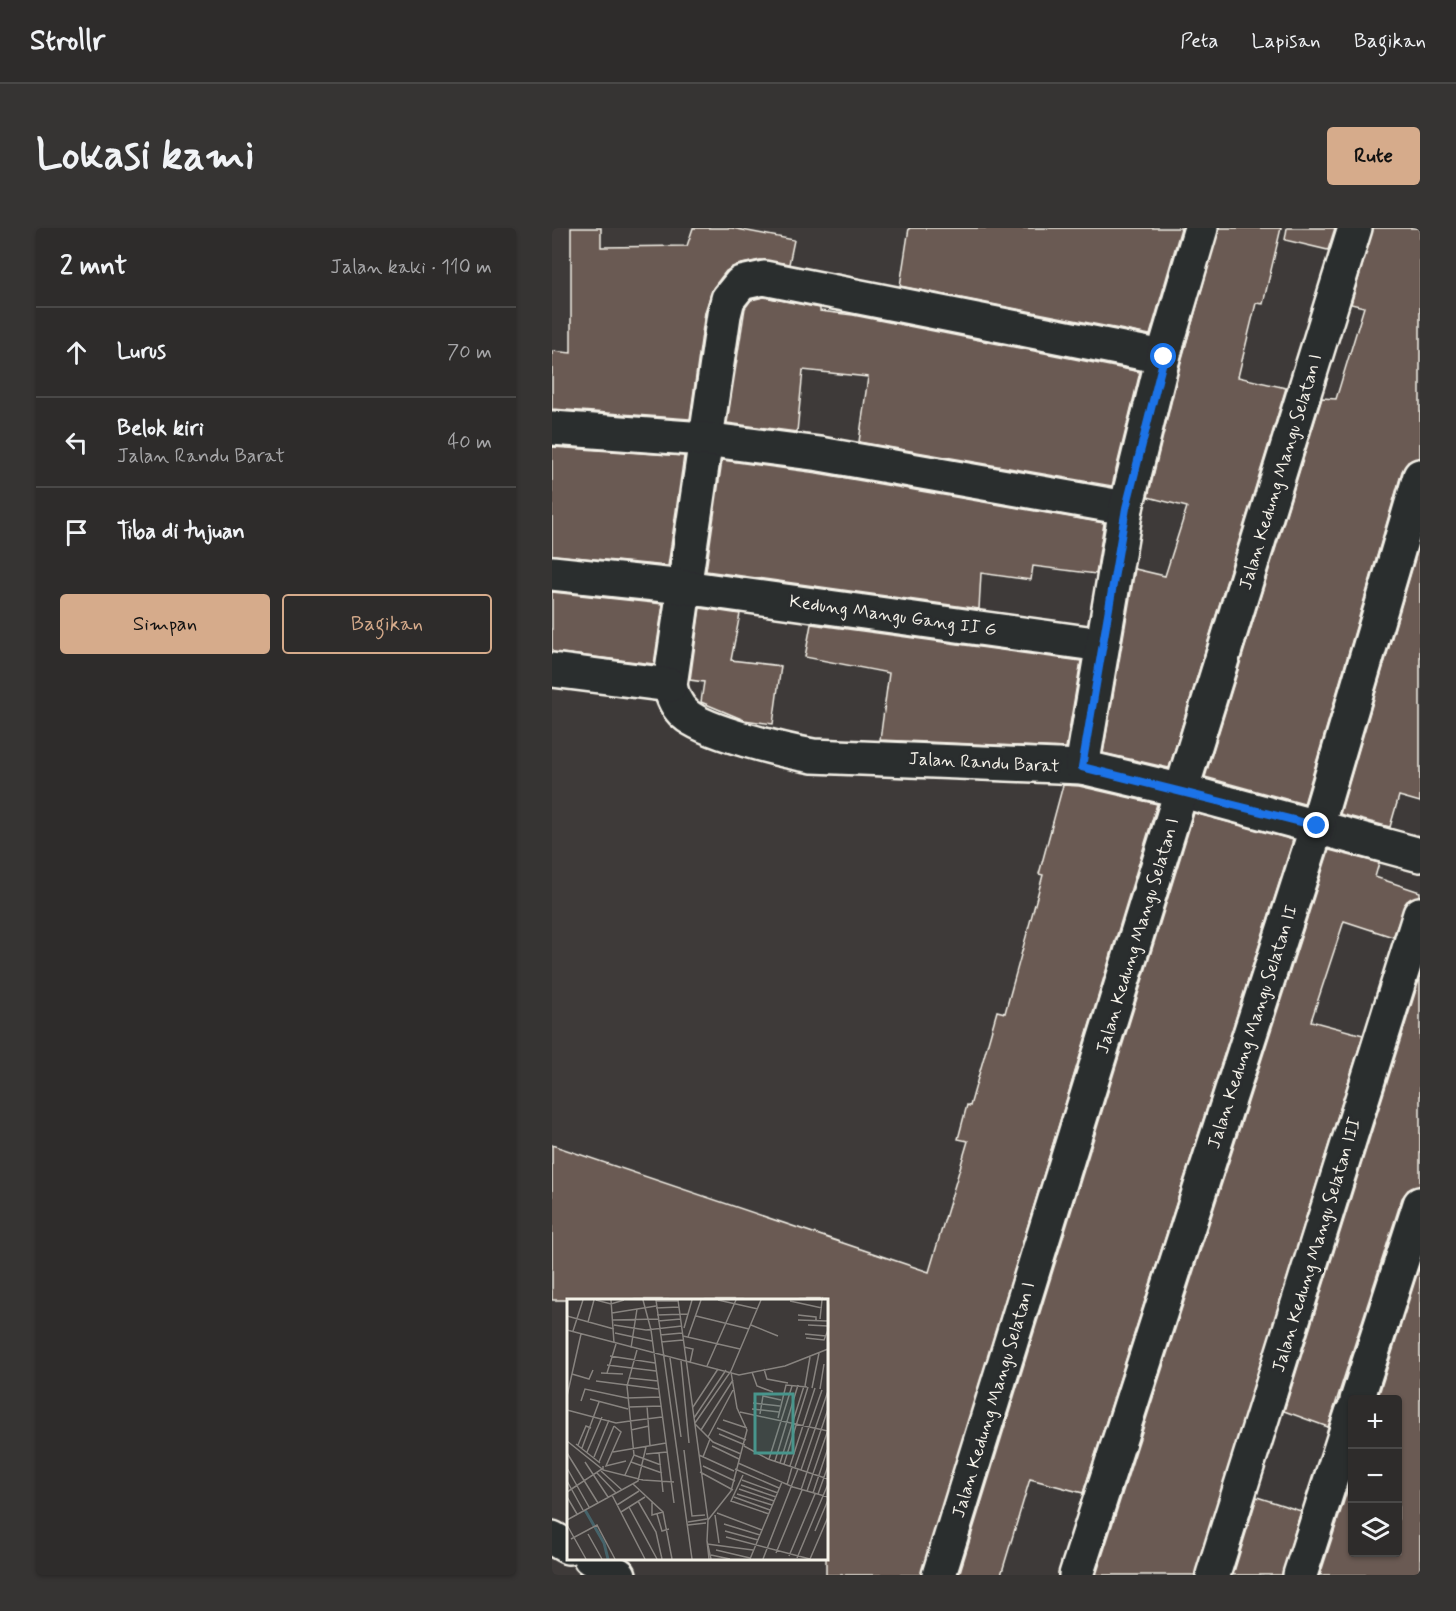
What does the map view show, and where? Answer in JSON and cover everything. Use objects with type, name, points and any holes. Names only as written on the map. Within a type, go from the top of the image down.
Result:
[{"type":"street","points":[[1082,767],[1126,508],[1164,357],[1202,228]]},
{"type":"street","name":"Jalan Kedung Mangu Selatan I","points":[[939,1575],[1355,228]]},
{"type":"street","points":[[552,670],[670,685],[704,439],[728,299],[741,282],[754,278],[1164,357]]},
{"type":"street","points":[[552,428],[704,439],[820,454],[1126,508]]},
{"type":"street","name":"Jalan Kedung Mangu Selatan II","points":[[1076,1575],[1317,826],[1420,476]]},
{"type":"street","name":"Kedung Mangu Gang II G","points":[[552,573],[684,587],[1102,645]]},
{"type":"street","name":"Jalan Randu Barat","points":[[670,685],[677,705],[686,715],[705,725],[781,751],[813,756],[1082,767],[1183,791],[1420,855]]},
{"type":"street","name":"Jalan Kedung Mangu Selatan III","points":[[1213,1575],[1420,914]]},
{"type":"street","points":[[1359,1395],[1420,1203]]},
{"type":"street","points":[[1300,1575],[1348,1428]]},
{"type":"street","points":[[552,1538],[567,1546]]},
{"type":"street","points":[[594,1560],[620,1575]]},
{"type":"building","points":[[571,228],[601,228],[601,247],[687,246],[693,228],[732,228],[794,240],[789,264],[760,260],[737,265],[726,271],[713,288],[705,312],[690,419],[552,409],[552,351],[571,353]]},
{"type":"building","points":[[909,228],[1181,228],[1150,335],[900,286]]},
{"type":"building","points":[[1219,228],[1281,228],[1263,304],[1256,303],[1238,377],[1286,388],[1169,768],[1103,753],[1135,569],[1165,576],[1187,507],[1148,497],[1181,362]]},
{"type":"building","points":[[1287,228],[1335,228],[1328,250],[1285,240]]},
{"type":"building","points":[[1373,228],[1420,228],[1420,458],[1408,462],[1402,471],[1304,804],[1205,777],[1322,398],[1336,399],[1364,307],[1351,304]]},
{"type":"building","points":[[764,297],[820,308],[820,311],[853,315],[1140,372],[1112,486],[859,442],[868,377],[803,370],[797,432],[727,423],[745,308],[751,300]]},
{"type":"building","points":[[552,447],[684,456],[668,566],[552,555]]},
{"type":"building","points":[[722,460],[817,473],[1104,523],[1096,574],[1033,566],[1031,580],[981,573],[979,609],[706,571]]},
{"type":"building","points":[[1420,542],[1420,802],[1399,796],[1390,827],[1340,814]]},
{"type":"building","points":[[552,592],[663,604],[654,664],[552,652]]},
{"type":"building","points":[[700,608],[740,614],[731,660],[781,666],[773,724],[744,720],[701,702],[704,682],[690,680]]},
{"type":"building","points":[[811,624],[1081,661],[1066,748],[880,740],[889,673],[805,657]]},
{"type":"building","points":[[1063,785],[1079,786],[1157,804],[921,1575],[826,1575],[826,1560],[828,1560],[828,1299],[552,1300],[552,1145],[929,1272],[968,1141],[958,1139],[967,1105],[970,1106],[997,1011],[1005,1013],[1043,875],[1039,874]]},
{"type":"building","points":[[1194,813],[1293,840],[1083,1493],[1030,1479],[1001,1575],[959,1575]]},
{"type":"building","points":[[1329,850],[1379,863],[1375,877],[1420,892],[1420,896],[1407,901],[1393,937],[1344,921],[1311,1021],[1363,1035],[1195,1575],[1096,1575]]},
{"type":"building","points":[[1420,977],[1420,1186],[1408,1190],[1402,1198],[1328,1427],[1284,1411]]},
{"type":"building","points":[[1420,1265],[1420,1575],[1320,1575],[1348,1488],[1348,1557],[1402,1557],[1402,1395],[1379,1395]]},
{"type":"building","points":[[1257,1497],[1301,1511],[1282,1575],[1233,1575]]},
{"type":"route","points":[[1164,357],[1126,508],[1082,767],[1317,826]]}]
